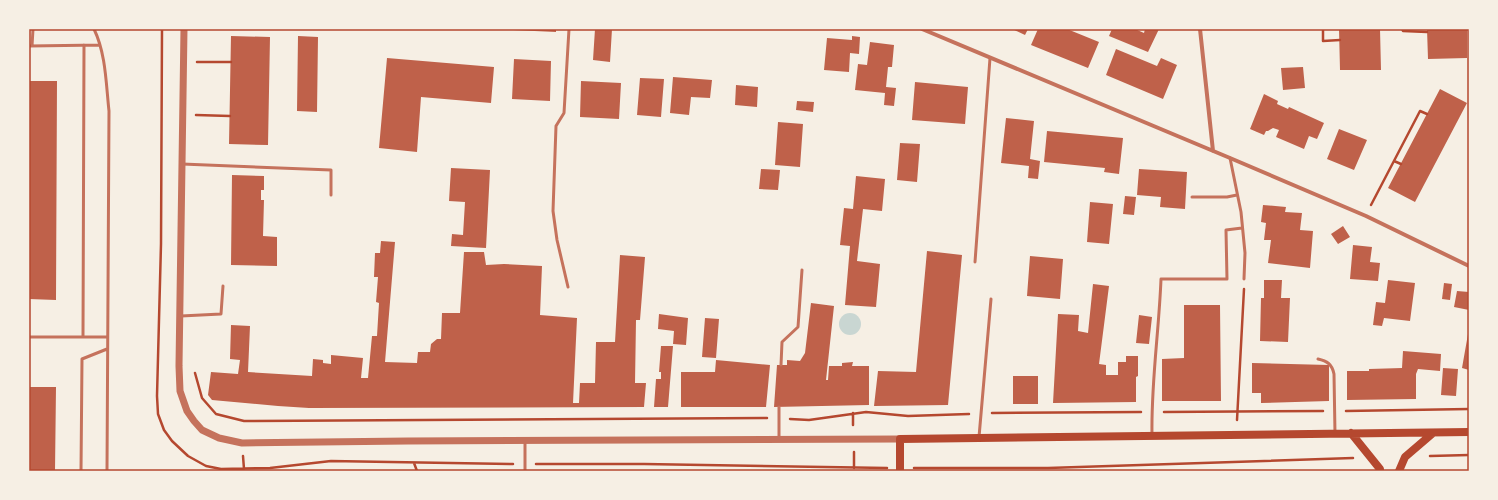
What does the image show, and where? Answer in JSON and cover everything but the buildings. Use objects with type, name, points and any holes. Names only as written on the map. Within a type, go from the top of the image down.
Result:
[{"type":"main road","points":[[900,470],[900,439],[1469,432]]},
{"type":"main road","points":[[1351,433],[1380,471]]},
{"type":"main road","points":[[1400,471],[1405,457],[1433,433]]},
{"type":"street","points":[[184,29],[185,52],[182,164],[180,391],[187,411],[202,430],[219,438],[242,443],[525,440],[900,439]]},
{"type":"street","points":[[922,29],[1366,216],[1469,266]]},
{"type":"street","points":[[1200,29],[1213,151]]},
{"type":"lane","points":[[33,29],[31,46],[100,45]]},
{"type":"lane","points":[[94,29],[99,38],[105,72],[109,111],[107,471]]},
{"type":"lane","points":[[568,287],[557,240],[553,212],[556,126],[564,114],[569,29]]},
{"type":"lane","points":[[83,337],[84,46]]},
{"type":"lane","points":[[974,262],[990,58]]},
{"type":"lane","points":[[1230,158],[1245,253],[1244,279]]},
{"type":"lane","points":[[182,164],[331,170],[331,195]]},
{"type":"lane","points":[[1192,197],[1227,197],[1237,195]]},
{"type":"lane","points":[[1152,436],[1151,412],[1160,312],[1161,279],[1227,279],[1226,230],[1242,228]]},
{"type":"lane","points":[[781,365],[782,342],[798,327],[802,270]]},
{"type":"lane","points":[[180,316],[221,314],[223,286]]},
{"type":"lane","points":[[979,438],[991,299]]},
{"type":"lane","points":[[29,337],[107,337]]},
{"type":"lane","points":[[81,471],[82,359],[107,349]]},
{"type":"lane","points":[[1318,359],[1324,360],[1333,367],[1335,434]]},
{"type":"lane","points":[[779,407],[779,440]]},
{"type":"lane","points":[[525,440],[525,471]]},
{"type":"path","points":[[158,312],[162,29]]},
{"type":"path","points":[[1323,29],[1323,40],[1340,40]]},
{"type":"path","points":[[1402,29],[1403,31],[1427,32]]},
{"type":"path","points":[[195,55],[195,69]]},
{"type":"path","points":[[195,62],[231,62]]},
{"type":"path","points":[[194,108],[194,115],[230,116]]},
{"type":"path","points":[[1366,216],[1420,111],[1427,114]]},
{"type":"path","points":[[1394,161],[1401,164]]},
{"type":"path","points":[[1237,435],[1244,279]]},
{"type":"path","points":[[194,370],[202,398],[216,414],[244,421],[779,418],[809,420],[866,412],[908,416],[980,413],[1391,411],[1469,409]]},
{"type":"path","points":[[1405,457],[1469,455]]},
{"type":"path","points":[[900,470],[1048,468],[1370,458]]},
{"type":"path","points":[[414,462],[417,471]]},
{"type":"shaded area","points":[[846,313],[854,313],[861,320],[861,328],[854,335],[846,335],[839,328],[839,320]]}]
